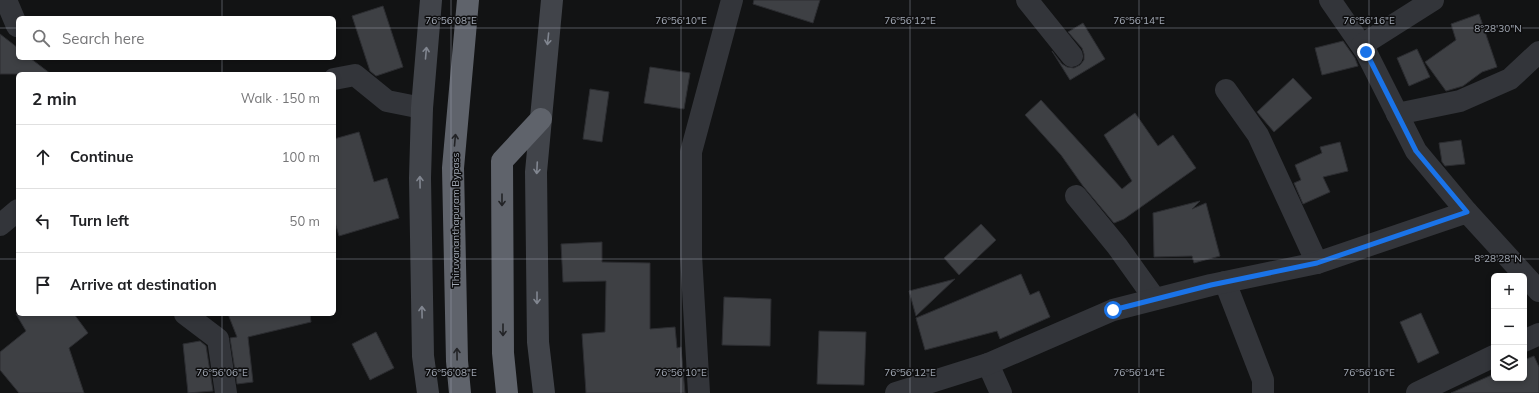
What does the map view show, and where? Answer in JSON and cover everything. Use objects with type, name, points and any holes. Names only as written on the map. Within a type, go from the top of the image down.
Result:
[{"type":"highway","name":"Thiruvananthapuram Bypass","points":[[460,393],[457,361],[453,168],[468,0]]},
{"type":"highway","points":[[507,393],[503,353],[502,161],[541,119]]},
{"type":"street","points":[[6,0],[16,24]]},
{"type":"street","points":[[428,393],[423,356],[420,178],[422,108],[431,0]]},
{"type":"street","points":[[544,393],[538,342],[536,172],[552,0]]},
{"type":"street","points":[[699,393],[691,255],[691,152],[732,0]]},
{"type":"street","points":[[1027,0],[1072,56]]},
{"type":"street","points":[[1330,0],[1362,45],[1416,151],[1467,212],[1536,280]]},
{"type":"street","points":[[1362,45],[1432,0]]},
{"type":"street","points":[[1398,114],[1460,101],[1481,92],[1510,79],[1539,52]]},
{"type":"street","points":[[336,80],[355,75],[387,101],[422,108]]},
{"type":"street","points":[[1226,90],[1258,135],[1317,263]]},
{"type":"street","points":[[1076,196],[1117,246],[1156,299]]},
{"type":"street","points":[[0,224],[16,212]]},
{"type":"street","points":[[896,393],[988,364],[1113,310],[1225,282],[1317,263],[1467,212]]},
{"type":"street","points":[[1225,282],[1263,380],[1263,393]]},
{"type":"street","points":[[188,316],[218,338],[226,393]]},
{"type":"street","points":[[1527,340],[1539,334]]},
{"type":"street","points":[[1417,393],[1491,357]]},
{"type":"street","points":[[988,364],[1001,393]]},
{"type":"building","points":[[754,0],[820,0],[813,23],[753,4]]},
{"type":"building","points":[[383,6],[403,67],[376,76],[370,71],[352,16]]},
{"type":"building","points":[[1479,14],[1497,67],[1482,72],[1463,86],[1446,91],[1425,62],[1456,40],[1451,24]]},
{"type":"building","points":[[1083,23],[1105,59],[1070,80],[1052,51],[1062,64],[1067,67],[1074,68],[1080,65],[1084,60],[1082,48],[1068,32]]},
{"type":"building","points":[[0,34],[16,46],[16,60],[33,60],[48,72],[16,72],[16,74],[0,74]]},
{"type":"building","points":[[1343,41],[1355,58],[1358,66],[1322,75],[1315,48]]},
{"type":"building","points":[[1417,49],[1430,77],[1409,86],[1397,58]]},
{"type":"building","points":[[650,67],[690,73],[684,109],[644,103]]},
{"type":"building","points":[[1293,78],[1312,98],[1274,132],[1257,112]]},
{"type":"building","points":[[590,89],[609,92],[602,142],[583,139]]},
{"type":"building","points":[[1041,100],[1122,189],[1132,181],[1104,135],[1135,113],[1158,146],[1173,135],[1196,168],[1124,219],[1114,223],[1083,186],[1061,155],[1025,115]]},
{"type":"building","points":[[359,132],[374,182],[387,178],[399,218],[339,236],[336,226],[336,138]]},
{"type":"building","points":[[1461,140],[1465,164],[1445,166],[1442,162],[1439,143]]},
{"type":"building","points":[[1340,142],[1348,171],[1323,177],[1330,192],[1303,204],[1294,183],[1301,180],[1295,165],[1322,153],[1320,147]]},
{"type":"building","points":[[1200,201],[1192,209],[1206,203],[1220,256],[1194,263],[1192,256],[1154,257],[1153,213]]},
{"type":"building","points":[[981,224],[996,240],[959,275],[944,258]]},
{"type":"building","points":[[602,242],[602,262],[650,263],[650,329],[675,327],[677,348],[681,347],[685,393],[586,393],[582,334],[605,332],[606,281],[563,282],[561,244]]},
{"type":"building","points":[[1021,274],[1030,295],[1039,291],[1050,317],[1000,339],[997,331],[925,350],[916,318]]},
{"type":"building","points":[[955,279],[916,316],[909,291]]},
{"type":"building","points":[[724,297],[771,299],[770,346],[722,345]]},
{"type":"building","points":[[1421,313],[1439,353],[1418,363],[1400,322]]},
{"type":"building","points":[[17,316],[75,316],[88,333],[69,348],[84,393],[19,393],[0,370],[0,352],[26,331]]},
{"type":"building","points":[[229,316],[310,316],[311,322],[248,337],[253,382],[237,384],[230,338],[237,337]]},
{"type":"building","points":[[819,331],[866,332],[864,385],[817,384]]},
{"type":"building","points":[[376,332],[394,368],[370,380],[352,344]]},
{"type":"building","points":[[200,341],[206,346],[213,391],[188,393],[183,344]]},
{"type":"building","points":[[1534,356],[1539,367],[1539,393],[1451,393],[1491,375],[1491,381],[1527,381],[1527,359]]},
{"type":"route","points":[[1113,310],[1211,285],[1317,263],[1467,212],[1416,151],[1366,52]]}]
